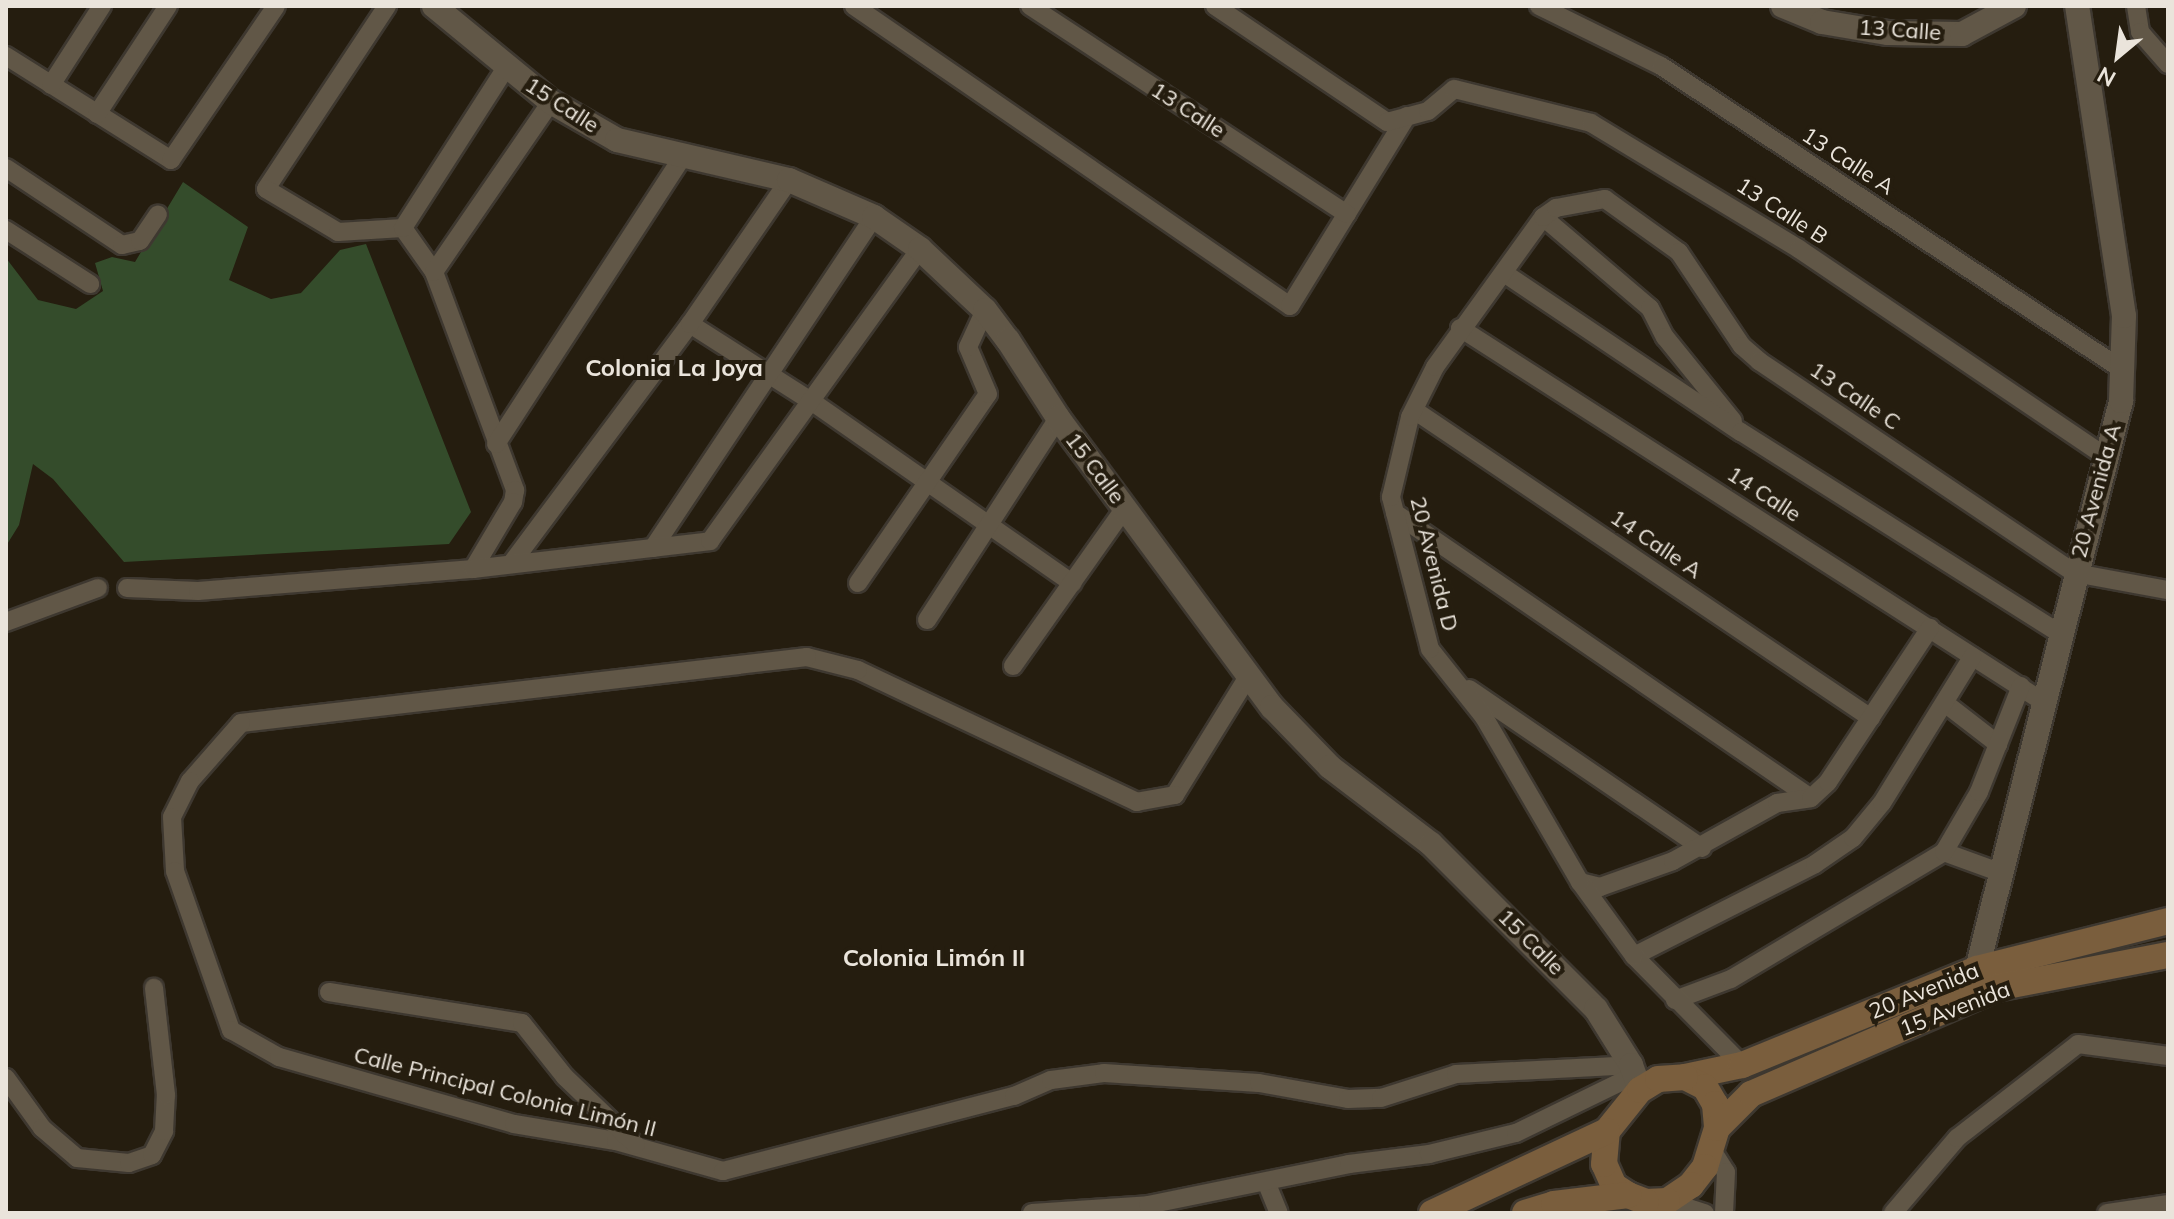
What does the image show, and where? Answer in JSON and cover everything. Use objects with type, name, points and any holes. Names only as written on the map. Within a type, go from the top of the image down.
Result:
[{"type":"main road","name":"20 Avenida","points":[[1685,1077],[1742,1065],[1977,969],[2168,921]]},
{"type":"main road","name":"15 Avenida","points":[[1714,1139],[1751,1094],[1996,988],[2168,955]]},
{"type":"main road","points":[[1635,1077],[1685,1077],[1705,1087],[1715,1104],[1714,1139],[1691,1185],[1667,1201],[1646,1202],[1628,1195],[1614,1186],[1604,1164],[1607,1131],[1635,1077]]},
{"type":"main road","points":[[1432,1213],[1607,1131]]},
{"type":"main road","points":[[1525,1213],[1554,1204],[1628,1195]]},
{"type":"street","points":[[51,85],[102,6]]},
{"type":"street","points":[[97,114],[168,6]]},
{"type":"street","points":[[6,56],[166,158],[175,157],[276,6]]},
{"type":"street","points":[[387,6],[266,186],[338,232],[403,228]]},
{"type":"street","name":"15 Calle","points":[[434,6],[551,102],[617,140],[789,180],[874,217],[920,249],[985,310],[1058,418],[1249,675],[1330,767],[1431,844],[1596,1009],[1635,1077]]},
{"type":"street","points":[[854,6],[1290,306],[1407,116]]},
{"type":"street","name":"13 Calle","points":[[1030,6],[1347,214]]},
{"type":"street","points":[[1215,6],[1387,122],[1407,116]]},
{"type":"street","name":"13 Calle A","points":[[1539,6],[1661,66],[2123,370]]},
{"type":"street","name":"13 Calle","points":[[1783,6],[1822,22],[1875,31],[1947,34],[1972,31],[2014,6]]},
{"type":"street","name":"20 Avenida A","points":[[1977,969],[2059,633],[2121,401],[2124,316],[2077,6]]},
{"type":"street","points":[[2136,6],[2140,32],[2168,64]]},
{"type":"street","points":[[403,228],[507,66]]},
{"type":"street","name":"13 Calle B","points":[[1407,116],[1428,111],[1454,89],[1591,123],[1799,249],[2105,456]]},
{"type":"street","points":[[434,272],[551,102]]},
{"type":"street","points":[[496,444],[683,156]]},
{"type":"street","points":[[6,168],[122,245],[140,241],[158,214]]},
{"type":"street","points":[[511,564],[690,324],[789,180]]},
{"type":"street","name":"13 Calle C","points":[[1550,212],[1605,199],[1679,252],[1742,346],[1759,361],[2075,573],[2168,590]]},
{"type":"street","points":[[1550,212],[1650,308],[1665,337],[1741,432]]},
{"type":"street","name":"20 Avenida D","points":[[1459,682],[1430,649],[1391,497],[1414,410],[1460,328],[1550,212]]},
{"type":"street","points":[[653,548],[874,217]]},
{"type":"street","points":[[403,228],[434,272],[515,496],[473,569]]},
{"type":"street","points":[[6,230],[90,284]]},
{"type":"street","points":[[127,588],[198,591],[473,569],[703,544],[716,535],[814,403],[920,249]]},
{"type":"street","points":[[1504,273],[1741,432],[2059,633]]},
{"type":"street","points":[[858,583],[988,394],[968,347],[985,310]]},
{"type":"street","points":[[690,324],[814,403],[1072,583]]},
{"type":"street","name":"14 Calle","points":[[1460,328],[2042,701]]},
{"type":"street","name":"14 Calle A","points":[[1414,410],[1871,718]]},
{"type":"street","points":[[927,620],[1058,418]]},
{"type":"street","points":[[1013,666],[1125,508]]},
{"type":"street","points":[[1395,513],[1811,798]]},
{"type":"street","points":[[6,622],[98,588]]},
{"type":"street","points":[[1580,882],[1600,887],[1702,848],[1777,803],[1811,798],[1871,718],[1930,628]]},
{"type":"street","name":"Calle Principal Colonia Limón II","points":[[1249,675],[1175,795],[1137,802],[858,670],[807,657],[241,723],[190,781],[172,817],[175,871],[231,1030],[279,1057],[514,1124],[641,1149],[723,1171],[1014,1096],[1051,1080],[1104,1073],[1259,1083],[1348,1099],[1381,1098],[1456,1074],[1635,1077]]},
{"type":"street","points":[[1634,956],[1815,864],[1853,838],[1882,803],[1946,704],[1972,657]]},
{"type":"street","points":[[1459,682],[1702,848]]},
{"type":"street","points":[[1459,682],[1580,882],[1634,956],[1742,1065]]},
{"type":"street","points":[[1675,1000],[1731,979],[1944,852],[1979,792],[2021,686]]},
{"type":"street","points":[[1946,704],[1998,744]]},
{"type":"street","points":[[1944,852],[1999,872]]},
{"type":"street","points":[[6,1078],[42,1128],[77,1158],[129,1163],[152,1155],[164,1131],[166,1095],[154,988]]},
{"type":"street","points":[[329,992],[522,1023],[565,1077],[641,1149]]},
{"type":"street","points":[[1893,1213],[1957,1138],[2078,1044],[2168,1056]]},
{"type":"street","points":[[1032,1213],[1148,1205],[1516,1133],[1635,1077]]},
{"type":"street","points":[[1714,1139],[1726,1172],[1724,1213]]},
{"type":"street","points":[[1267,1184],[1279,1213]]},
{"type":"street","points":[[1667,1201],[1705,1213]]},
{"type":"street","points":[[2107,1213],[2168,1204]]},
{"type":"green space","points":[[183,182],[248,227],[229,280],[271,299],[301,293],[340,250],[366,244],[471,512],[449,544],[124,562],[53,479],[33,464],[19,525],[6,546],[6,258],[38,300],[76,309],[103,291],[95,263],[112,257],[135,262]]},
{"type":"district","name":"Colonia La Joya","points":[[674,368]]},
{"type":"district","name":"Colonia Limón II","points":[[934,958]]}]
